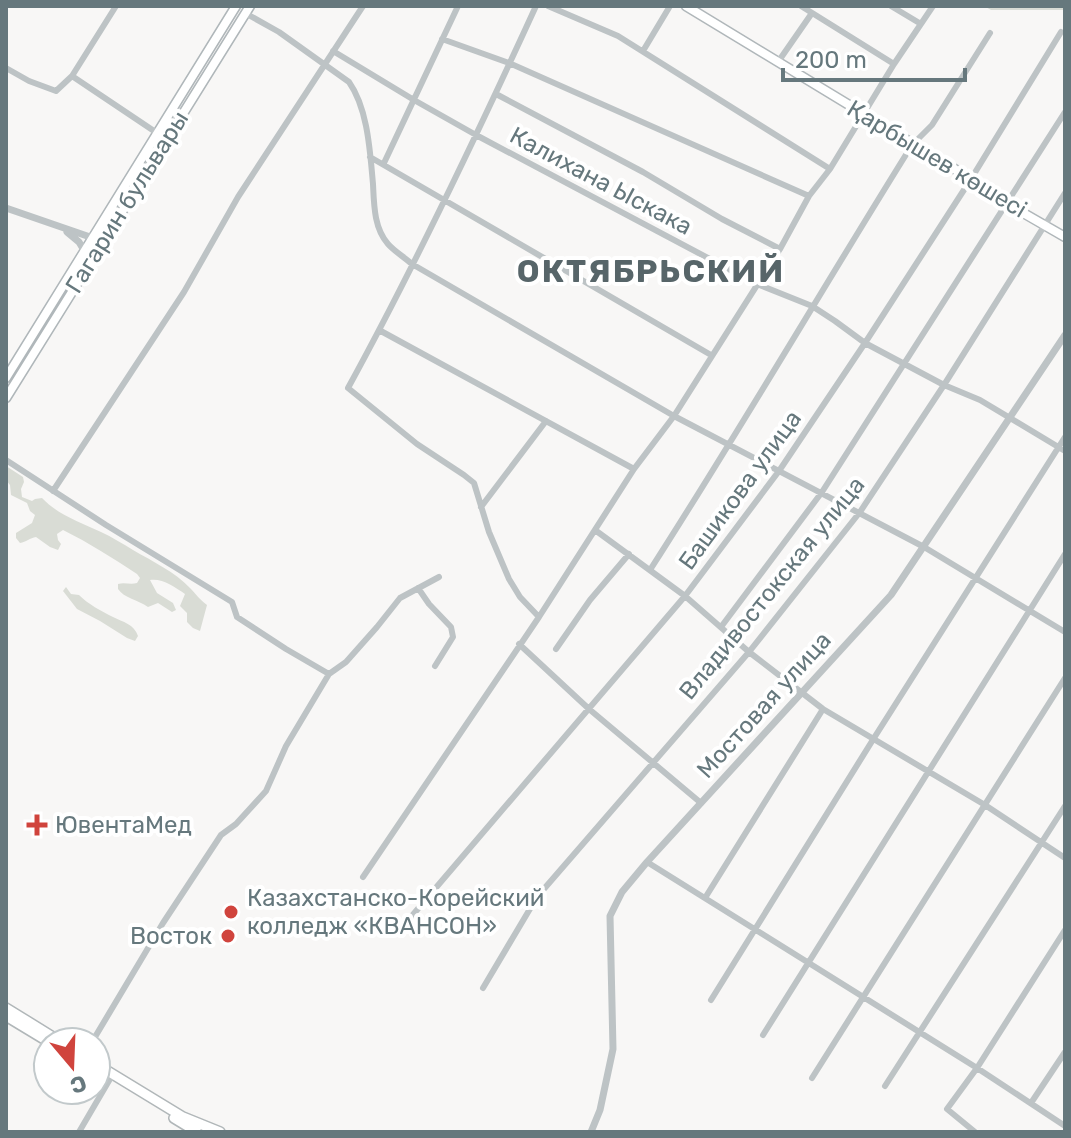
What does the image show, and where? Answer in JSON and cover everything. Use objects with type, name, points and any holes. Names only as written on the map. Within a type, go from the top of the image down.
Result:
[{"type":"main road","name":"Қарбышев көшесі","points":[[686,6],[1065,237]]},
{"type":"main road","points":[[233,7],[247,10]]},
{"type":"main road","name":"Гагарин бульвары","points":[[6,398],[157,133],[233,7]]},
{"type":"main road","name":"Гагарин бульвары","points":[[6,378],[85,252],[97,240],[247,10]]},
{"type":"main road","points":[[6,1008],[35,1026]]},
{"type":"main road","points":[[6,1016],[32,1032]]},
{"type":"main road","points":[[112,1074],[183,1117],[194,1129]]},
{"type":"main road","points":[[112,1080],[194,1129],[220,1132]]},
{"type":"street","points":[[6,68],[56,91],[72,76],[116,6]]},
{"type":"street","points":[[53,491],[184,292],[238,197],[363,6]]},
{"type":"street","points":[[384,163],[458,6]]},
{"type":"street","points":[[536,6],[476,135],[348,388],[417,444],[474,483],[509,579],[520,597],[539,617]]},
{"type":"street","points":[[548,6],[618,36],[830,169]]},
{"type":"street","points":[[643,51],[670,6]]},
{"type":"street","points":[[801,6],[894,64]]},
{"type":"street","points":[[891,6],[921,24]]},
{"type":"street","points":[[363,877],[539,617],[634,469],[674,416],[780,249],[809,196],[830,169],[933,6]]},
{"type":"street","points":[[247,10],[349,82],[356,92],[370,157],[376,220],[388,244],[412,264],[674,416],[924,547],[1065,632]]},
{"type":"street","points":[[777,63],[812,13]]},
{"type":"street","name":"Башикова улица","points":[[399,931],[685,596],[779,471],[971,179],[1061,32]]},
{"type":"street","points":[[650,570],[730,446],[912,145],[932,125],[990,33]]},
{"type":"street","points":[[442,39],[509,63],[809,196]]},
{"type":"street","name":"Калихана Ыскака","points":[[333,51],[476,135],[757,284],[812,306],[865,343],[944,385],[980,400],[1062,450]]},
{"type":"street","points":[[72,76],[157,133]]},
{"type":"street","points":[[496,94],[780,249]]},
{"type":"street","points":[[721,627],[822,492],[1065,112]]},
{"type":"street","points":[[370,157],[711,355]]},
{"type":"street","name":"Владивостокская улица","points":[[483,988],[537,897],[749,652],[860,512],[1065,193]]},
{"type":"street","points":[[6,208],[97,240]]},
{"type":"street","points":[[62,228],[79,242],[85,252]]},
{"type":"street","points":[[379,330],[634,469]]},
{"type":"street","name":"Мостовая улица","points":[[591,1132],[600,1110],[613,1049],[610,916],[622,892],[891,595],[1065,335]]},
{"type":"street","points":[[481,507],[546,421]]},
{"type":"street","points":[[711,1000],[874,738],[1062,450],[1065,437]]},
{"type":"street","points":[[6,460],[232,602],[237,617],[329,674]]},
{"type":"street","points":[[595,530],[685,596],[749,652],[823,709],[985,805],[1065,858]]},
{"type":"street","points":[[556,649],[590,600],[629,554]]},
{"type":"street","points":[[763,1035],[1065,554]]},
{"type":"street","points":[[102,1026],[163,923],[221,835],[236,824],[266,791],[286,746],[329,674],[346,662],[400,598],[439,577]]},
{"type":"street","points":[[418,588],[451,627],[453,637],[435,666]]},
{"type":"street","points":[[519,644],[589,709],[701,803]]},
{"type":"street","points":[[812,1078],[1065,678]]},
{"type":"street","points":[[705,898],[823,709]]},
{"type":"street","points":[[885,1086],[1065,806]]},
{"type":"street","points":[[647,862],[1065,1126]]},
{"type":"street","points":[[975,1132],[947,1109],[977,1068],[1065,930]]},
{"type":"street","points":[[1031,1103],[1065,1052]]},
{"type":"street","points":[[79,1132],[94,1106]]},
{"type":"shaded area","points":[[984,6],[1065,6],[1065,10],[991,10]]},
{"type":"shaded area","points":[[6,466],[23,477],[22,497],[32,501],[42,498],[62,514],[113,538],[184,582],[207,605],[200,631],[187,622],[187,613],[180,606],[185,594],[164,582],[150,580],[157,593],[173,603],[176,610],[172,612],[158,603],[148,607],[127,597],[118,589],[118,584],[137,583],[140,578],[137,574],[63,530],[57,534],[61,544],[58,550],[36,537],[20,543],[16,533],[32,523],[35,515],[27,503],[11,495]]},
{"type":"shaded area","points":[[66,587],[71,594],[79,595],[131,626],[138,636],[135,641],[77,609],[63,591]]},
{"type":"place","name":"ЮвентаМед","points":[[37,825]]},
{"type":"place","name":"Казахстанско-Корейский колледж «КВАНСОН»","points":[[231,912]]},
{"type":"place","name":"Восток","points":[[228,936]]},
{"type":"district","name":"ОКТЯБРЬСКИЙ","points":[[651,271]]}]
